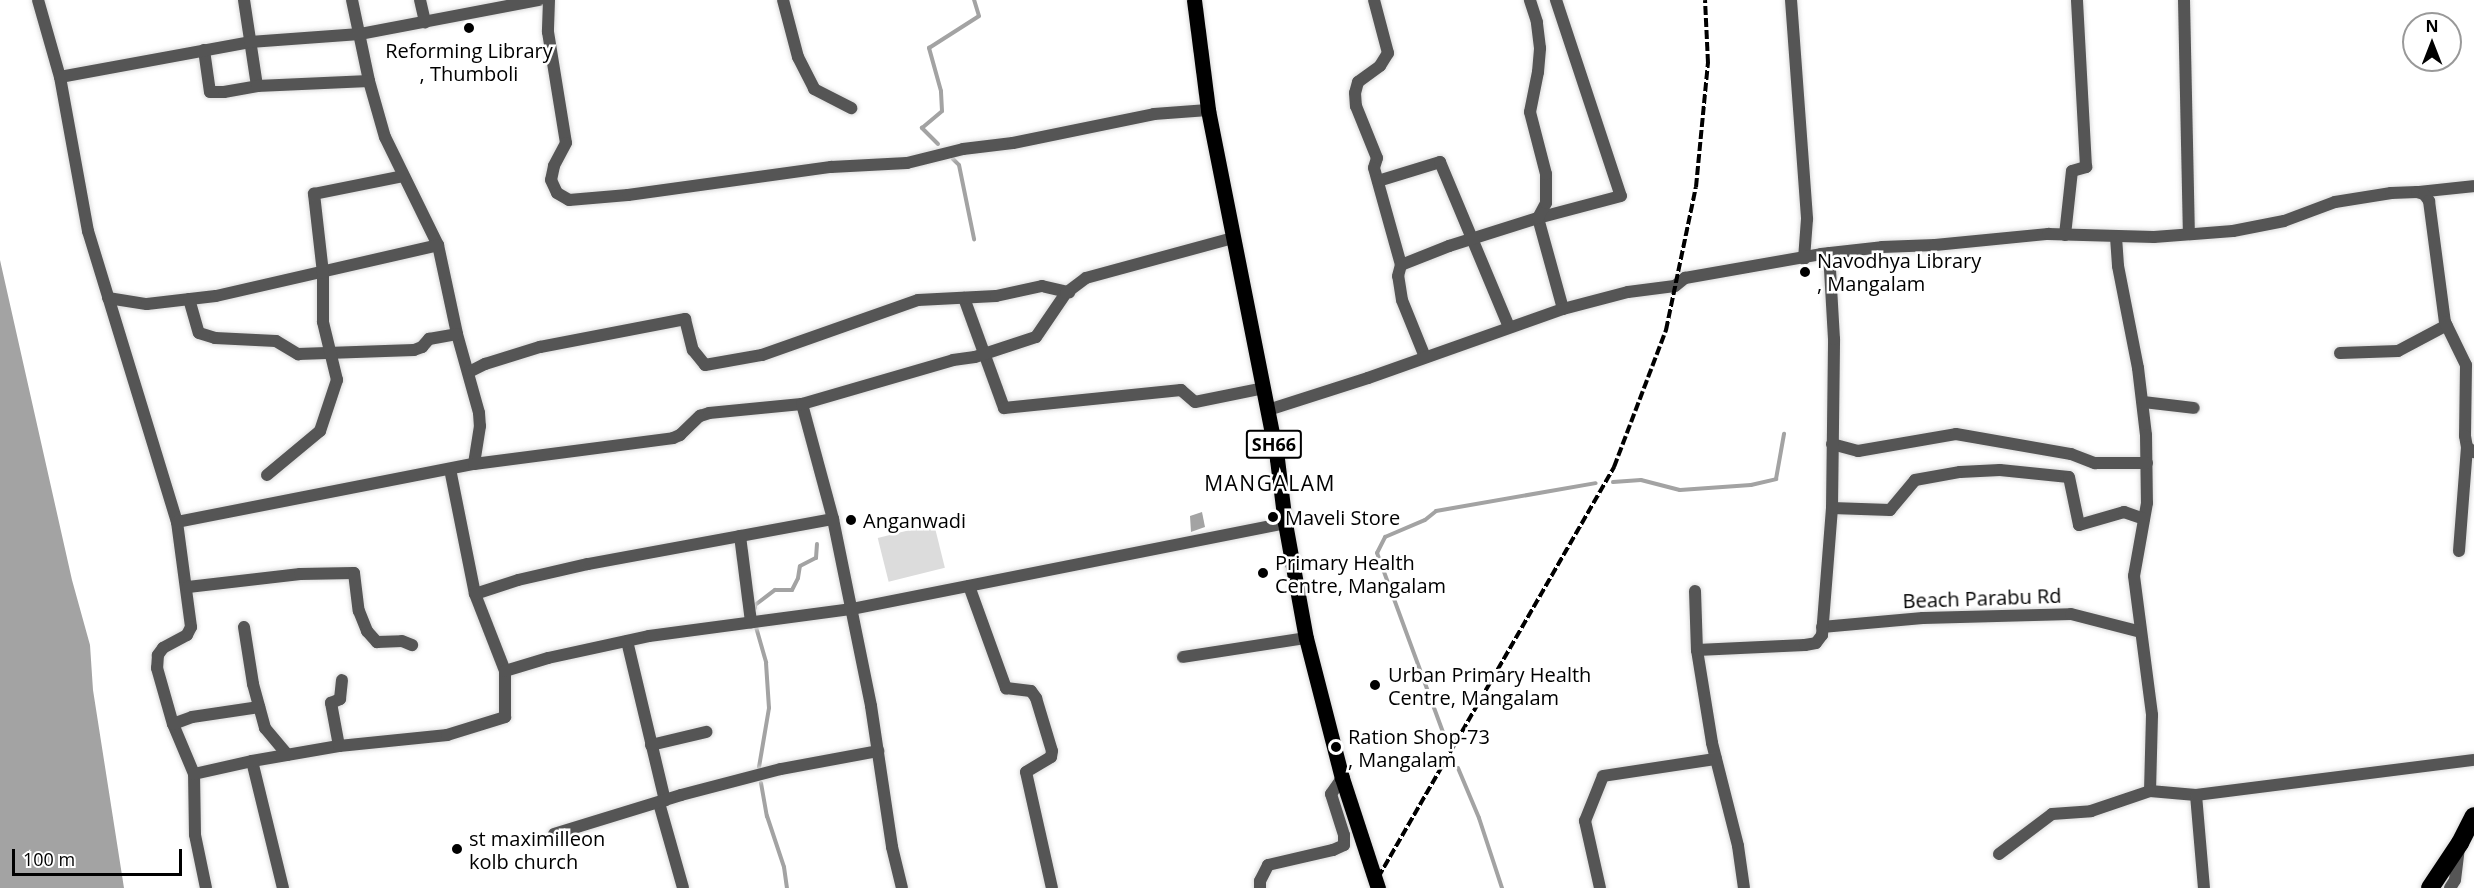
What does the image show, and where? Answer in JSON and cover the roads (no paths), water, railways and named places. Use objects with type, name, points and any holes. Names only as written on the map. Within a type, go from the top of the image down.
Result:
[{"type":"highway","points":[[2430,888],[2460,843],[2474,816]]},
{"type":"main road","name":"SH66","points":[[1194,0],[1209,110],[1264,388],[1306,638],[1342,778],[1378,888]]},
{"type":"street","points":[[38,0],[60,77],[88,231],[177,522],[188,587],[189,632],[163,648],[158,655],[157,668],[173,724],[194,774],[195,835],[206,888]]},
{"type":"street","points":[[244,0],[257,86]]},
{"type":"street","points":[[352,0],[369,81],[385,137],[438,245],[480,426],[474,465]]},
{"type":"street","points":[[420,0],[425,22]]},
{"type":"street","points":[[60,77],[250,42],[360,34],[539,0]]},
{"type":"street","points":[[549,0],[548,32],[567,143],[554,166],[551,180],[557,193],[569,200],[628,195],[831,167],[908,163],[963,149],[1013,142],[1154,114],[1209,110]]},
{"type":"street","points":[[783,0],[798,57],[814,89],[851,108]]},
{"type":"street","points":[[1374,0],[1388,53],[1380,66],[1358,82],[1355,93],[1356,106],[1377,158],[1374,168],[1401,265],[1398,276],[1402,300],[1425,357]]},
{"type":"street","points":[[1530,0],[1537,22],[1540,48],[1530,112],[1547,182],[1546,203],[1538,219],[1563,309]]},
{"type":"street","points":[[1401,265],[1410,259],[1472,239],[1621,196],[1557,0]]},
{"type":"street","points":[[1791,0],[1807,219],[1804,259]]},
{"type":"street","points":[[2065,235],[2072,171],[2086,167],[2077,0]]},
{"type":"street","points":[[2184,0],[2189,232]]},
{"type":"street","points":[[204,50],[210,92],[257,86],[369,81]]},
{"type":"street","points":[[1378,182],[1440,162],[1509,327]]},
{"type":"street","points":[[267,475],[320,431],[337,380],[328,352],[323,322],[323,273],[314,194],[403,176]]},
{"type":"street","points":[[1268,410],[1563,309],[1628,292],[1675,286],[1685,278],[1882,247],[2065,235],[2154,237],[2189,232],[2254,228],[2284,221],[2335,202],[2391,193],[2474,186]]},
{"type":"street","points":[[2417,192],[2424,194],[2429,201],[2447,326],[2466,365],[2470,450],[2459,551]]},
{"type":"street","points":[[2116,237],[2118,266],[2133,335],[2143,402],[2147,463],[2148,492],[2134,576],[2152,715],[2150,791]]},
{"type":"street","points":[[177,522],[450,469],[674,438],[700,416],[709,413],[802,404],[1036,337],[1069,292],[1086,278],[1233,238]]},
{"type":"street","points":[[108,298],[147,304],[216,296],[438,245]]},
{"type":"street","points":[[1697,650],[1805,645],[1816,643],[1821,635],[1832,508],[1834,339],[1829,254]]},
{"type":"street","points":[[469,372],[485,364],[540,347],[685,320],[693,350],[705,365],[762,355],[918,300],[996,296],[1042,286],[1069,292]]},
{"type":"street","points":[[189,298],[199,333],[205,336],[276,341],[298,354],[414,350],[422,347],[429,339],[457,334]]},
{"type":"street","points":[[964,298],[986,353],[1004,408],[1181,390],[1195,402],[1264,388]]},
{"type":"street","points":[[2340,353],[2398,351],[2447,326]]},
{"type":"street","points":[[2143,402],[2194,408]]},
{"type":"street","points":[[802,404],[833,519],[852,609],[878,751],[892,847],[902,888]]},
{"type":"street","points":[[1832,444],[1858,451],[1956,434],[2071,454],[2096,463],[2147,463]]},
{"type":"street","points":[[194,774],[339,746],[447,735],[505,717],[505,671],[475,594],[450,469]]},
{"type":"street","points":[[1832,508],[1890,510],[1915,480],[1960,472],[2000,470],[2069,477],[2079,525],[2124,512],[2144,519]]},
{"type":"street","points":[[475,594],[518,580],[588,564],[833,519]]},
{"type":"street","points":[[505,671],[627,641],[852,609],[1285,523]]},
{"type":"street","points":[[740,536],[752,622]]},
{"type":"street","points":[[188,587],[300,574],[354,573],[359,611],[367,631],[377,642],[402,641],[412,645]]},
{"type":"street","points":[[969,586],[1006,688],[1031,691],[1036,698],[1052,751],[1051,757],[1026,772],[1052,888]]},
{"type":"street","points":[[1695,591],[1697,650],[1716,759],[1738,846],[1744,888]]},
{"type":"street","name":"Beach Parabu Rd","points":[[1822,627],[1923,618],[2072,614],[2141,632]]},
{"type":"street","points":[[243,627],[265,728],[288,755]]},
{"type":"street","points":[[1183,657],[1306,638]]},
{"type":"street","points":[[627,641],[683,888]]},
{"type":"street","points":[[339,746],[331,703],[340,699],[342,680]]},
{"type":"street","points":[[173,724],[192,717],[259,707]]},
{"type":"street","points":[[651,745],[706,732]]},
{"type":"street","points":[[554,834],[781,769],[878,751]]},
{"type":"street","points":[[1600,888],[1585,821],[1603,776],[1716,759]]},
{"type":"street","points":[[1999,854],[2052,814],[2091,811],[2150,791],[2196,795],[2474,760]]},
{"type":"street","points":[[252,761],[284,888]]},
{"type":"street","points":[[1260,888],[1260,881],[1268,865],[1334,850],[1344,845],[1344,835],[1331,794],[1342,778]]},
{"type":"street","points":[[2196,795],[2204,888]]},
{"type":"street","points":[[2450,888],[2455,880],[2460,843]]},
{"type":"waterway","points":[[938,144],[922,128],[942,111],[941,91],[929,48],[979,16],[974,0]]},
{"type":"waterway","points":[[953,159],[959,165],[974,239]]},
{"type":"waterway","points":[[1613,482],[1641,480],[1680,490],[1751,485],[1776,479],[1784,434]]},
{"type":"waterway","points":[[1444,735],[1377,553],[1385,537],[1425,520],[1436,511],[1596,483]]},
{"type":"waterway","points":[[755,608],[755,605],[775,590],[792,590],[798,578],[800,566],[816,558],[817,544]]},
{"type":"waterway","points":[[756,627],[766,663],[769,708],[759,767]]},
{"type":"waterway","points":[[1458,768],[1479,818],[1502,888]]},
{"type":"waterway","points":[[761,783],[767,816],[784,867],[787,888]]},
{"type":"railway","points":[[1372,888],[1614,467],[1666,330],[1696,187],[1708,63],[1705,0]]},
{"type":"place","name":"Reforming Library , Thumboli","points":[[469,28]]},
{"type":"place","name":"Navodhya Library , Mangalam","points":[[1805,272]]},
{"type":"place","name":"Maveli Store","points":[[1273,517]]},
{"type":"place","name":"Anganwadi","points":[[851,520]]},
{"type":"place","name":"Primary Health Centre, Mangalam","points":[[1263,573]]},
{"type":"place","name":"Urban Primary Health Centre, Mangalam","points":[[1375,685]]},
{"type":"place","name":"Ration Shop-73 , Mangalam","points":[[1336,747]]},
{"type":"place","name":"st maximilleon kolb church","points":[[457,849]]},
{"type":"district","name":"MANGALAM","points":[[1270,483]]}]
